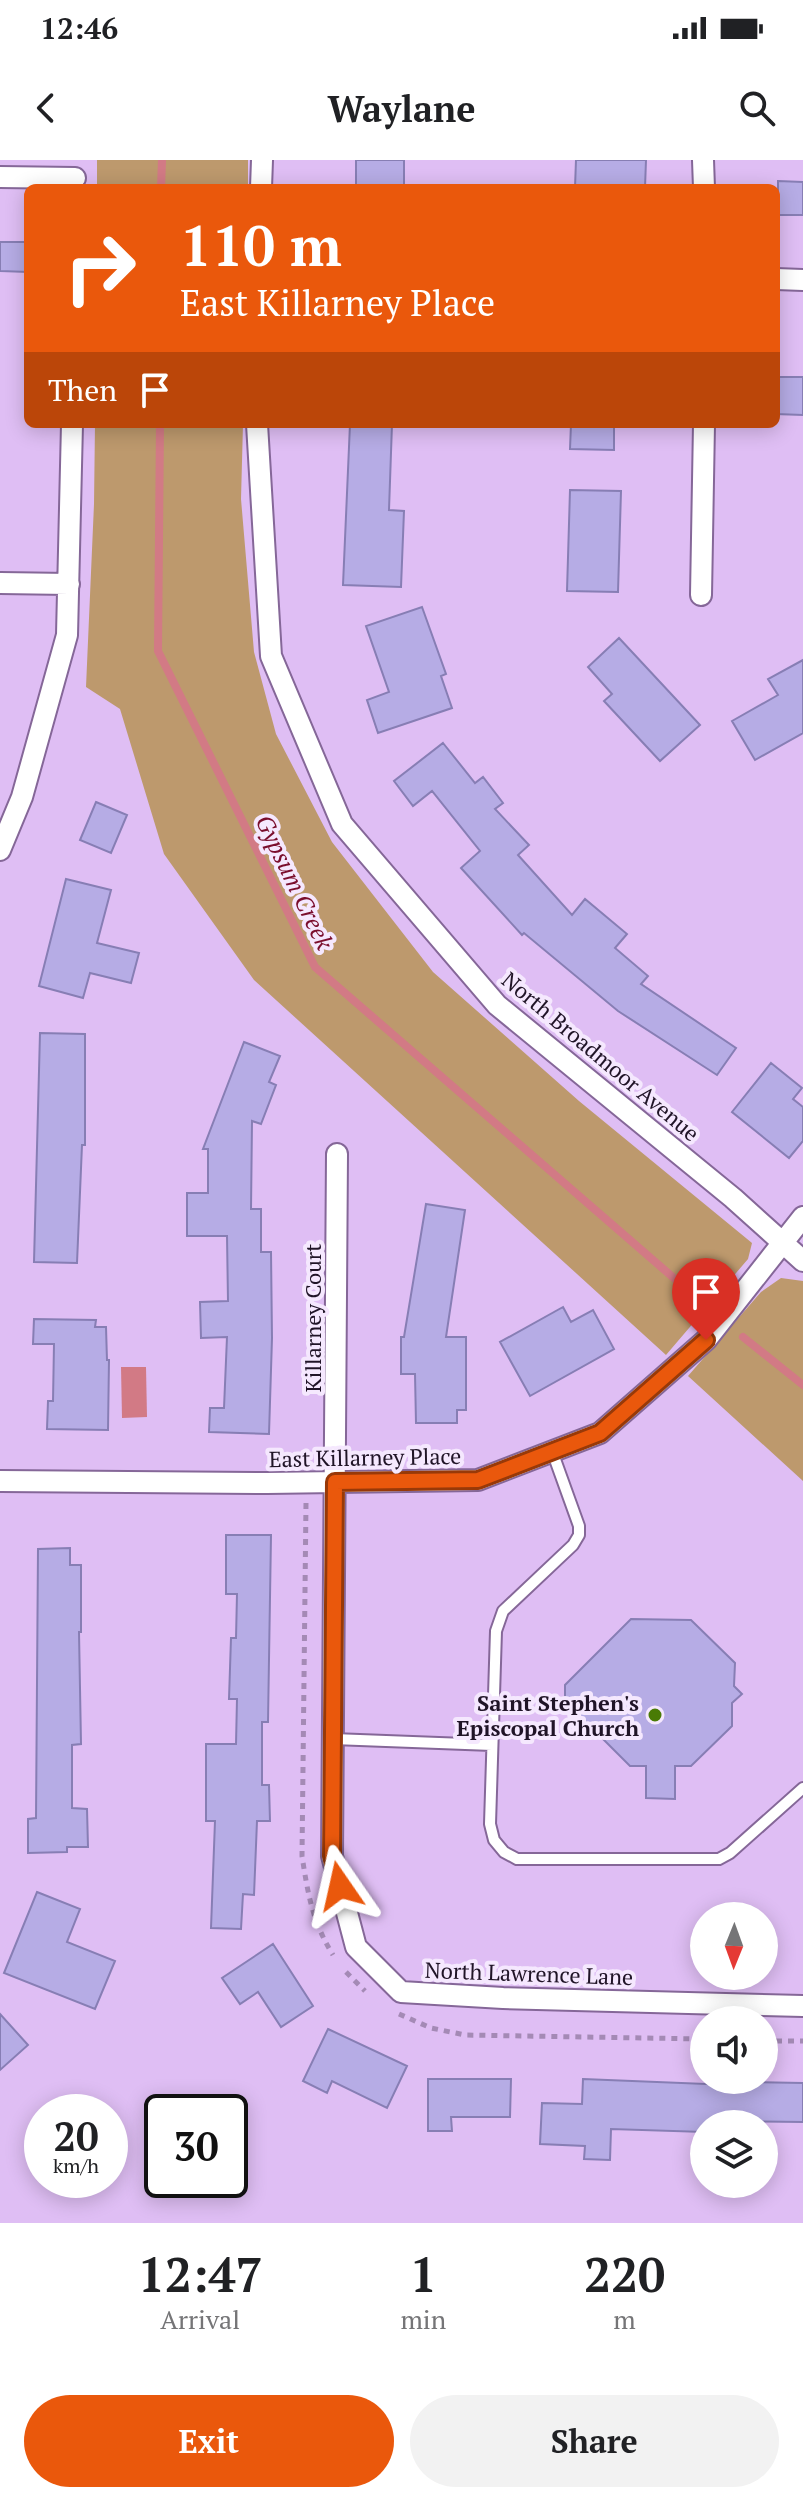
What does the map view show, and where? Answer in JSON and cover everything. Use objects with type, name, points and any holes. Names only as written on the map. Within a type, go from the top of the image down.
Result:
[{"type":"street","points":[[261,184],[262,160]]},
{"type":"street","points":[[703,160],[704,184]]},
{"type":"street","points":[[0,177],[75,175]]},
{"type":"street","points":[[780,279],[803,280]]},
{"type":"street","points":[[0,850],[22,797],[67,635],[72,428]]},
{"type":"street","name":"North Broadmoor Avenue","points":[[257,428],[271,656],[342,824],[497,1005],[733,1198],[803,1261]]},
{"type":"street","points":[[701,595],[704,428]]},
{"type":"street","points":[[0,583],[69,584]]},
{"type":"street","name":"Killarney Court","points":[[335,1482],[337,1154]]},
{"type":"street","name":"East Killarney Place","points":[[0,1481],[478,1480],[600,1433],[706,1340],[803,1217]]},
{"type":"street","name":"North Lawrence Lane","points":[[335,1482],[332,1856],[356,1947],[401,1992],[503,1998],[803,2006]]},
{"type":"lane","points":[[552,1451],[579,1526],[579,1535],[573,1545],[503,1611],[499,1619],[496,1631],[490,1824],[494,1840],[504,1852],[517,1859],[719,1859],[730,1853],[803,1788]]},
{"type":"lane","points":[[333,1739],[492,1745]]},
{"type":"path","points":[[305,1482],[302,1856],[310,1906],[322,1936],[337,1961]]},
{"type":"path","points":[[345,1971],[365,1991]]},
{"type":"path","points":[[390,2009],[431,2028],[465,2035],[690,2039]]},
{"type":"path","points":[[778,2041],[803,2041]]},
{"type":"shaded area","points":[[97,160],[248,160],[248,184],[97,184]]},
{"type":"shaded area","points":[[95,428],[243,428],[241,499],[254,652],[276,734],[332,842],[433,972],[579,1101],[752,1243],[748,1259],[666,1355],[254,980],[164,854],[120,709],[86,687]]},
{"type":"shaded area","points":[[781,1278],[803,1281],[803,1481],[688,1376],[761,1292]]},
{"type":"shaded area","points":[[121,1367],[146,1367],[147,1417],[122,1418]]},
{"type":"building","points":[[356,160],[404,160],[404,184],[356,184]]},
{"type":"building","points":[[576,160],[646,160],[645,184],[575,184]]},
{"type":"building","points":[[778,181],[803,182],[803,215],[780,215]]},
{"type":"building","points":[[0,242],[24,242],[24,272],[0,271]]},
{"type":"building","points":[[780,377],[803,377],[803,415],[780,414]]},
{"type":"building","points":[[350,428],[392,428],[389,510],[404,511],[401,587],[343,585]]},
{"type":"building","points":[[571,428],[614,428],[614,450],[570,449]]},
{"type":"building","points":[[570,490],[621,491],[618,592],[567,591]]},
{"type":"building","points":[[422,607],[446,674],[441,676],[452,708],[378,733],[367,700],[389,692],[366,626]]},
{"type":"building","points":[[619,638],[700,725],[660,761],[604,701],[612,694],[588,667]]},
{"type":"building","points":[[803,660],[803,733],[755,760],[732,721],[778,695],[768,679]]},
{"type":"building","points":[[443,743],[475,783],[483,777],[503,803],[495,809],[529,845],[518,855],[572,915],[585,899],[627,934],[615,948],[648,976],[641,984],[736,1048],[717,1075],[618,1011],[524,933],[522,935],[461,868],[480,851],[432,791],[413,806],[394,781]]},
{"type":"building","points":[[96,802],[127,815],[111,853],[80,840]]},
{"type":"building","points":[[66,879],[111,890],[97,943],[139,953],[131,983],[90,973],[83,998],[39,986]]},
{"type":"building","points":[[40,1033],[85,1034],[85,1145],[82,1145],[77,1263],[34,1262]]},
{"type":"building","points":[[244,1042],[280,1056],[269,1082],[276,1085],[261,1124],[252,1121],[251,1209],[261,1209],[261,1252],[271,1252],[269,1434],[209,1432],[210,1408],[224,1408],[227,1337],[201,1338],[200,1302],[228,1301],[227,1236],[187,1236],[187,1193],[208,1193],[208,1149],[203,1149]]},
{"type":"building","points":[[771,1063],[802,1088],[793,1099],[803,1107],[803,1141],[789,1158],[732,1112]]},
{"type":"building","points":[[426,1204],[465,1210],[446,1337],[466,1337],[466,1410],[457,1410],[457,1423],[416,1423],[415,1374],[401,1374],[401,1337],[404,1337]]},
{"type":"building","points":[[563,1307],[571,1322],[593,1310],[614,1349],[530,1396],[500,1342]]},
{"type":"building","points":[[34,1319],[96,1320],[95,1327],[106,1327],[108,1430],[47,1429],[48,1401],[53,1401],[54,1344],[33,1344]]},
{"type":"building","points":[[226,1535],[271,1535],[268,1722],[262,1722],[262,1785],[269,1785],[270,1821],[257,1821],[254,1895],[243,1894],[241,1929],[211,1928],[215,1821],[206,1821],[206,1744],[236,1744],[237,1699],[229,1699],[231,1638],[236,1638],[237,1594],[226,1594]]},
{"type":"building","points":[[70,1548],[70,1565],[81,1565],[81,1744],[72,1745],[72,1808],[87,1809],[88,1847],[67,1847],[67,1852],[28,1853],[28,1819],[36,1818],[38,1549]]},
{"type":"building","name":"Saint Stephen's Episcopal Church","points":[[631,1619],[691,1620],[735,1663],[734,1686],[742,1694],[732,1703],[732,1726],[691,1766],[675,1766],[675,1799],[646,1798],[646,1766],[630,1766],[565,1701],[565,1685]]},
{"type":"building","points":[[37,1892],[80,1909],[67,1942],[115,1961],[95,2009],[4,1973]]},
{"type":"building","points":[[273,1944],[313,2006],[281,2027],[258,1992],[240,2004],[222,1978]]},
{"type":"building","points":[[0,2014],[28,2045],[0,2070]]},
{"type":"building","points":[[328,2029],[407,2066],[387,2108],[332,2081],[327,2093],[303,2081]]},
{"type":"building","points":[[428,2079],[511,2079],[510,2117],[451,2117],[452,2131],[428,2131]]},
{"type":"building","points":[[583,2079],[690,2083],[690,2094],[778,2094],[778,2082],[803,2083],[803,2122],[778,2122],[778,2110],[690,2110],[690,2132],[611,2129],[610,2160],[584,2159],[585,2146],[540,2144],[542,2103],[582,2104]]},
{"type":"waterway","name":"Gypsum Creek","points":[[161,184],[162,160]]},
{"type":"waterway","name":"Gypsum Creek","points":[[160,428],[158,651],[315,967],[698,1299]]},
{"type":"waterway","name":"Gypsum Creek","points":[[743,1337],[803,1385]]},
{"type":"place","name":"Saint Stephen's Episcopal Church","points":[[655,1715]]},
{"type":"route","points":[[340,1886],[332,1856],[335,1482],[478,1480],[600,1433],[706,1340]]}]
